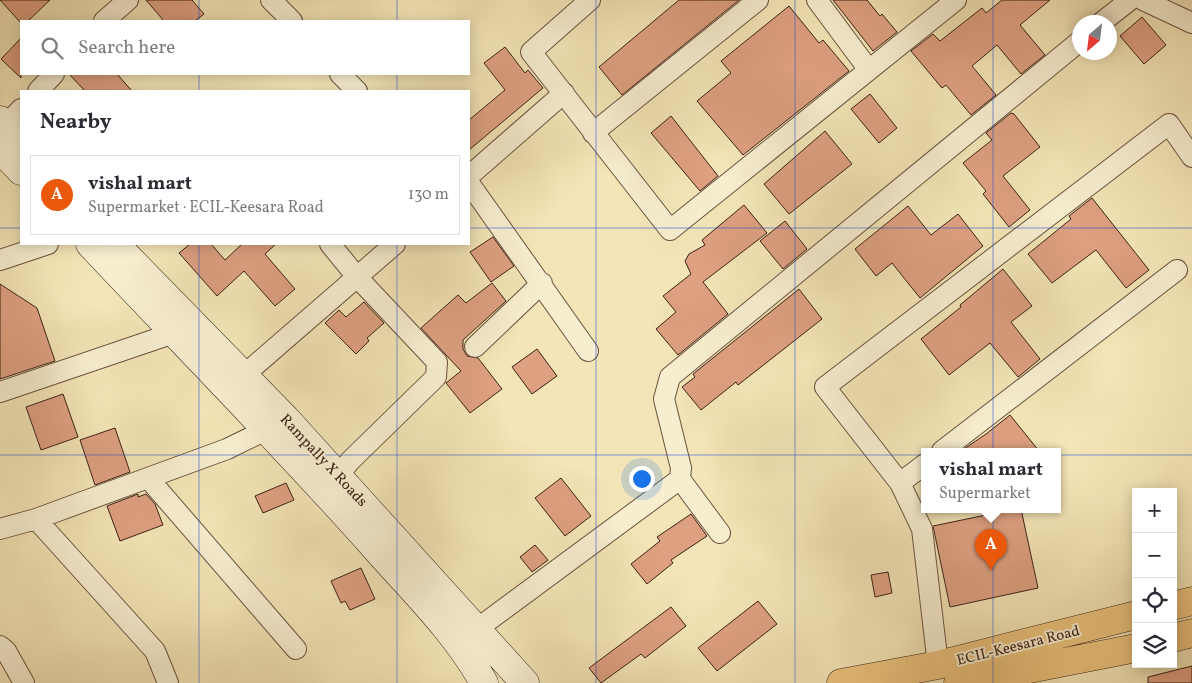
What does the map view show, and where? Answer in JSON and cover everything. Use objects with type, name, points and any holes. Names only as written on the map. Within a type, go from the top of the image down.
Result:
[{"type":"main road","points":[[10,129],[20,167]]},
{"type":"main road","name":"Rampally X Roads","points":[[91,245],[467,636],[525,683]]},
{"type":"main road","name":"Rampally X Roads","points":[[116,245],[244,375],[338,476],[467,636],[472,662],[484,683]]},
{"type":"main road","points":[[1177,605],[1192,601]]},
{"type":"main road","name":"ECIL-Keesara Road","points":[[841,683],[938,665],[1132,617]]},
{"type":"main road","points":[[1177,637],[1192,633]]},
{"type":"main road","name":"ECIL-Keesara Road","points":[[958,683],[1132,649]]},
{"type":"street","points":[[105,20],[128,0]]},
{"type":"street","points":[[590,0],[531,52],[670,230],[956,0]]},
{"type":"street","points":[[593,132],[758,0]]},
{"type":"street","points":[[817,0],[869,70]]},
{"type":"street","points":[[1111,15],[1130,0]]},
{"type":"street","points":[[1142,0],[1192,23]]},
{"type":"street","points":[[279,2],[291,20]]},
{"type":"street","points":[[720,534],[680,479],[681,468],[664,399],[670,377],[1072,48]]},
{"type":"street","points":[[39,90],[53,75]]},
{"type":"street","points":[[341,75],[356,90]]},
{"type":"street","points":[[470,175],[564,94]]},
{"type":"street","points":[[938,665],[922,529],[900,483],[825,387],[1169,124],[1192,157]]},
{"type":"street","points":[[470,184],[542,283],[588,351]]},
{"type":"street","points":[[0,260],[45,245]]},
{"type":"street","points":[[331,245],[357,277],[437,362],[436,377],[350,461],[338,476]]},
{"type":"street","points":[[244,375],[394,245]]},
{"type":"street","points":[[946,448],[1177,270]]},
{"type":"street","points":[[475,347],[542,283]]},
{"type":"street","points":[[0,392],[174,332]]},
{"type":"street","points":[[0,529],[36,519],[148,478],[268,430]]},
{"type":"street","points":[[900,483],[921,467]]},
{"type":"street","points":[[148,478],[296,649]]},
{"type":"street","points":[[467,636],[680,479]]},
{"type":"street","points":[[36,519],[155,651],[168,683]]},
{"type":"street","points":[[0,646],[6,651],[24,683]]},
{"type":"building","points":[[0,0],[50,0],[29,20],[20,20],[20,22]]},
{"type":"building","points":[[146,0],[192,0],[204,14],[196,20],[163,20]]},
{"type":"building","points":[[679,0],[739,0],[622,95],[599,67]]},
{"type":"building","points":[[833,0],[867,0],[897,32],[873,51]]},
{"type":"building","points":[[1002,0],[1050,0],[1020,25],[1045,55],[1021,74],[997,45],[972,66],[996,95],[971,115],[946,85],[942,88],[911,51],[933,34],[940,41],[982,8],[986,13]]},
{"type":"building","points":[[789,6],[819,43],[823,40],[849,71],[743,155],[697,101],[731,73],[721,61]]},
{"type":"building","points":[[1142,17],[1166,45],[1144,64],[1120,36]]},
{"type":"building","points":[[20,39],[21,78],[1,59]]},
{"type":"building","points":[[505,47],[525,73],[528,70],[543,88],[470,149],[470,119],[505,90],[484,63]]},
{"type":"building","points":[[70,75],[118,75],[131,90],[84,90]]},
{"type":"building","points":[[870,94],[897,128],[879,143],[851,109]]},
{"type":"building","points":[[1011,113],[1014,114],[1040,147],[1003,176],[1030,210],[1009,227],[983,194],[986,191],[963,163],[992,140],[986,133]]},
{"type":"building","points":[[671,116],[718,176],[700,191],[651,133]]},
{"type":"building","points":[[825,131],[852,164],[789,214],[764,184]]},
{"type":"building","points":[[1092,198],[1149,270],[1126,288],[1096,250],[1052,283],[1028,254],[1071,219],[1069,216]]},
{"type":"building","points":[[744,205],[767,233],[703,282],[728,314],[678,355],[656,329],[676,312],[663,296],[691,274],[685,261],[689,254],[705,245],[702,240]]},
{"type":"building","points":[[908,206],[931,235],[958,214],[983,246],[920,298],[892,263],[876,276],[855,249]]},
{"type":"building","points":[[785,221],[807,249],[783,269],[760,241]]},
{"type":"building","points":[[493,237],[514,266],[491,282],[470,252]]},
{"type":"building","points":[[189,245],[212,245],[225,260],[241,245],[275,245],[265,254],[295,289],[275,306],[244,271],[217,296],[179,253]]},
{"type":"building","points":[[1003,269],[1032,306],[1011,322],[1040,359],[1018,377],[990,343],[949,375],[921,339],[961,307],[960,305]]},
{"type":"building","points":[[492,283],[506,301],[463,340],[463,349],[467,356],[478,358],[502,389],[470,413],[446,383],[461,371],[421,328],[458,295],[466,303]]},
{"type":"building","points":[[0,284],[37,308],[55,361],[0,379]]},
{"type":"building","points":[[799,289],[822,319],[738,385],[736,382],[701,410],[682,387],[695,377],[693,374]]},
{"type":"building","points":[[364,302],[384,323],[367,338],[369,341],[356,354],[325,323],[339,310],[346,317]]},
{"type":"building","points":[[537,349],[557,376],[532,394],[512,367]]},
{"type":"building","points":[[63,394],[78,437],[41,450],[26,407]]},
{"type":"building","points":[[1010,415],[1037,448],[965,448]]},
{"type":"building","points":[[115,428],[130,472],[95,485],[80,440]]},
{"type":"building","points":[[561,478],[591,516],[565,536],[535,498]]},
{"type":"building","points":[[286,483],[294,500],[263,513],[255,496]]},
{"type":"building","points":[[138,494],[138,497],[146,494],[155,504],[163,525],[120,541],[107,506]]},
{"type":"building","points":[[996,513],[1022,513],[1038,588],[950,607],[933,526]]},
{"type":"building","points":[[691,514],[707,536],[671,560],[673,563],[647,584],[631,564],[660,541],[657,537]]},
{"type":"building","points":[[535,545],[548,560],[532,572],[520,557]]},
{"type":"building","points":[[361,568],[375,599],[350,610],[345,601],[341,603],[331,581]]},
{"type":"building","points":[[888,572],[892,593],[875,597],[871,575]]},
{"type":"building","points":[[758,601],[777,624],[717,671],[698,648]]},
{"type":"building","points":[[671,607],[686,626],[645,658],[641,654],[601,683],[589,668]]},
{"type":"building","points":[[1192,666],[1192,683],[1148,683],[1148,677]]},
{"type":"place","name":"vishal mart","points":[[991,570]]}]
